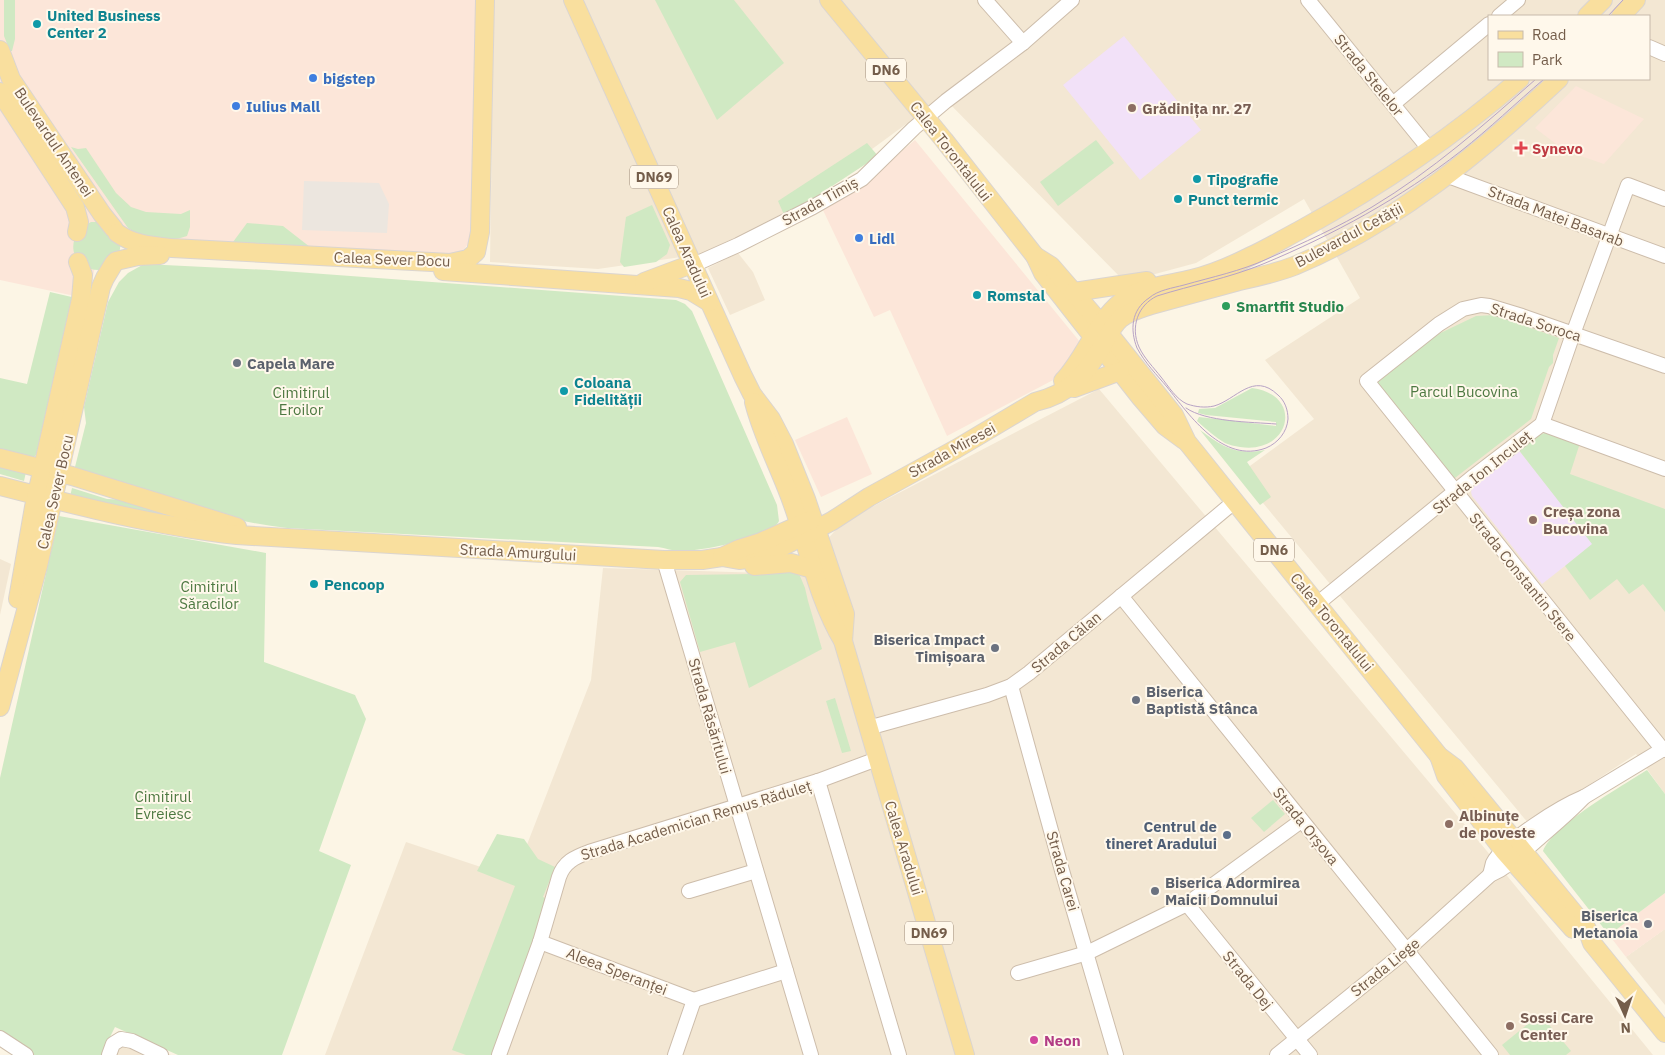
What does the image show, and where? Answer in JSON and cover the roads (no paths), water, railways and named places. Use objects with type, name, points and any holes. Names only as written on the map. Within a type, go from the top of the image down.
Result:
[{"type":"main road","points":[[485,0],[480,226],[479,243],[476,252],[492,273]]},
{"type":"main road","name":"Calea Aradului","points":[[573,0],[752,394],[771,419],[784,444],[808,527],[845,614],[843,641]]},
{"type":"main road","name":"Calea Torontalului","points":[[829,0],[926,118],[1035,256],[1043,273],[1174,415],[1187,442],[1234,502],[1439,756],[1455,768],[1514,851],[1587,928],[1592,942],[1665,1033]]},
{"type":"main road","points":[[1588,15],[1603,0]]},
{"type":"main road","points":[[1622,15],[1636,0]]},
{"type":"main road","name":"Bulevardul Antenei","points":[[0,50],[11,79],[102,214],[116,231]]},
{"type":"main road","name":"Bulevardul Cetății","points":[[1101,336],[1116,306],[1132,295],[1148,289],[1193,279],[1239,262],[1269,247],[1358,197],[1430,150],[1519,80]]},
{"type":"main road","name":"Bulevardul Cetății","points":[[1101,336],[1119,320],[1134,311],[1291,267],[1316,256],[1385,218],[1448,176],[1504,130],[1558,80]]},
{"type":"main road","name":"Bulevardul Antenei","points":[[0,92],[75,207],[79,222],[76,234]]},
{"type":"main road","points":[[95,222],[108,224],[116,231],[121,247],[115,262],[108,267],[96,270],[88,269],[78,261],[72,246],[76,234],[83,226],[95,222]]},
{"type":"main road","name":"Calea Sever Bocu","points":[[116,231],[127,240],[143,245],[402,261],[450,263],[468,259],[476,252]]},
{"type":"main road","points":[[98,300],[113,279],[123,269],[152,255]]},
{"type":"main road","name":"Calea Sever Bocu","points":[[51,470],[98,300],[105,278],[115,262],[152,255],[231,257],[492,273],[687,289],[709,302]]},
{"type":"main road","name":"Calea Torontalului","points":[[1035,256],[1051,266],[1074,292],[1120,371],[1166,426],[1187,442]]},
{"type":"main road","name":"Calea Sever Bocu","points":[[1,701],[38,566],[45,498],[81,299],[83,275],[78,261]]},
{"type":"main road","points":[[634,284],[692,264]]},
{"type":"main road","points":[[1074,292],[1159,279],[1193,279]]},
{"type":"main road","name":"Strada Miresei","points":[[808,527],[869,497],[956,449],[1035,402],[1066,390],[1084,374],[1101,336]]},
{"type":"main road","name":"Strada Miresei","points":[[1035,402],[1040,396],[1067,376],[1101,336]]},
{"type":"main road","points":[[1066,390],[1120,371]]},
{"type":"main road","name":"Strada Amurgului","points":[[0,458],[51,470],[250,530],[313,540]]},
{"type":"main road","name":"Strada Amurgului","points":[[0,486],[121,516],[193,530],[313,540],[664,560],[755,558],[770,553],[808,527]]},
{"type":"main road","name":"Calea Aradului","points":[[808,527],[814,569],[830,619],[843,641],[965,1055]]},
{"type":"main road","points":[[731,559],[756,567],[791,563],[814,569]]},
{"type":"street","points":[[984,0],[1023,43]]},
{"type":"street","name":"Strada Timiș","points":[[692,264],[723,252],[813,208],[862,179],[926,118],[1023,43],[1072,0]]},
{"type":"street","name":"Strada Stelelor","points":[[1308,0],[1430,150]]},
{"type":"street","points":[[1500,15],[1518,0]]},
{"type":"street","points":[[1393,104],[1488,25]]},
{"type":"street","points":[[1650,47],[1665,54]]},
{"type":"street","name":"Strada Matei Basarab","points":[[1448,176],[1665,256]]},
{"type":"street","name":"Strada Ion Inculeț","points":[[1317,604],[1542,424],[1608,236],[1628,185],[1665,199]]},
{"type":"street","name":"Strada Soroca","points":[[1367,381],[1439,324],[1463,309],[1489,306],[1665,366]]},
{"type":"street","name":"Strada Constantin Stere","points":[[1367,381],[1664,749]]},
{"type":"street","points":[[1542,424],[1665,469]]},
{"type":"street","name":"Strada Călan","points":[[868,728],[987,695],[1011,686],[1234,502]]},
{"type":"street","name":"Strada Răsăritului","points":[[664,560],[811,1055]]},
{"type":"street","name":"Strada Orșova","points":[[1122,596],[1492,1055]]},
{"type":"street","name":"Strada Carei","points":[[1011,686],[1116,1055]]},
{"type":"street","name":"Strada Liege","points":[[1277,1055],[1407,950],[1490,874],[1494,863],[1572,810],[1584,797],[1664,749]]},
{"type":"street","name":"Strada Academician Remus Răduleț","points":[[499,1055],[540,942],[558,877],[561,870],[571,860],[589,852],[818,781],[878,759]]},
{"type":"street","points":[[818,781],[899,1055]]},
{"type":"street","points":[[1018,973],[1087,953],[1187,904],[1301,820]]},
{"type":"street","points":[[688,891],[756,871]]},
{"type":"street","name":"Strada Dej","points":[[1187,904],[1310,1055]]},
{"type":"street","name":"Aleea Speranței","points":[[540,942],[694,1000]]},
{"type":"street","points":[[674,1055],[694,1000],[786,971]]},
{"type":"street","points":[[0,1038],[26,1055]]},
{"type":"street","points":[[109,1055],[113,1044],[121,1039],[132,1041],[161,1055]]},
{"type":"tram line","points":[[1609,15],[1623,0]]},
{"type":"tram line","points":[[1535,80],[1437,163],[1394,193],[1359,214],[1321,234],[1257,263],[1226,274],[1161,291],[1143,303],[1135,314],[1133,327],[1137,348],[1147,364],[1197,423],[1222,443],[1236,449],[1250,451],[1266,448],[1278,440],[1284,433],[1288,416],[1283,400],[1269,388],[1261,386],[1245,389],[1222,403],[1211,407],[1194,406],[1179,399],[1149,363],[1136,339],[1135,332],[1138,317],[1150,300],[1157,296],[1250,269],[1341,228],[1390,200],[1438,168],[1492,125],[1543,80]]},
{"type":"tram line","points":[[1186,408],[1195,413],[1217,419],[1276,424]]},
{"type":"place","name":"United Business Center 2","points":[[37,24]]},
{"type":"place","name":"bigstep","points":[[313,78]]},
{"type":"place","name":"Iulius Mall","points":[[236,106]]},
{"type":"place","name":"Grădinița nr. 27","points":[[1132,108]]},
{"type":"place","name":"Synevo","points":[[1521,148]]},
{"type":"place","name":"Tipografie","points":[[1197,179]]},
{"type":"place","name":"Punct termic","points":[[1178,199]]},
{"type":"place","name":"Lidl","points":[[859,238]]},
{"type":"place","name":"Romstal","points":[[977,295]]},
{"type":"place","name":"Smartfit Studio","points":[[1226,306]]},
{"type":"place","name":"Capela Mare","points":[[237,363]]},
{"type":"place","name":"Coloana Fidelității","points":[[564,391]]},
{"type":"place","name":"Creșa zona Bucovina","points":[[1533,520]]},
{"type":"place","name":"Pencoop","points":[[314,584]]},
{"type":"place","name":"Biserica Impact Timișoara","points":[[995,648]]},
{"type":"place","name":"Biserica Baptistă Stânca","points":[[1136,700]]},
{"type":"place","name":"Albinuțe de poveste","points":[[1449,824]]},
{"type":"place","name":"Centrul de tineret Aradului","points":[[1227,835]]},
{"type":"place","name":"Biserica Adormirea Maicii Domnului","points":[[1155,891]]},
{"type":"place","name":"Biserica Metanoia","points":[[1648,924]]},
{"type":"place","name":"Sossi Care Center","points":[[1510,1026]]},
{"type":"place","name":"Neon","points":[[1034,1040]]},
{"type":"park label","name":"Parcul Bucovina","points":[[1464,391]]},
{"type":"park label","name":"Cimitirul Eroilor","points":[[301,400]]},
{"type":"park label","name":"Cimitirul Săracilor","points":[[209,594]]},
{"type":"park label","name":"Cimitirul Evreiesc","points":[[163,804]]}]
